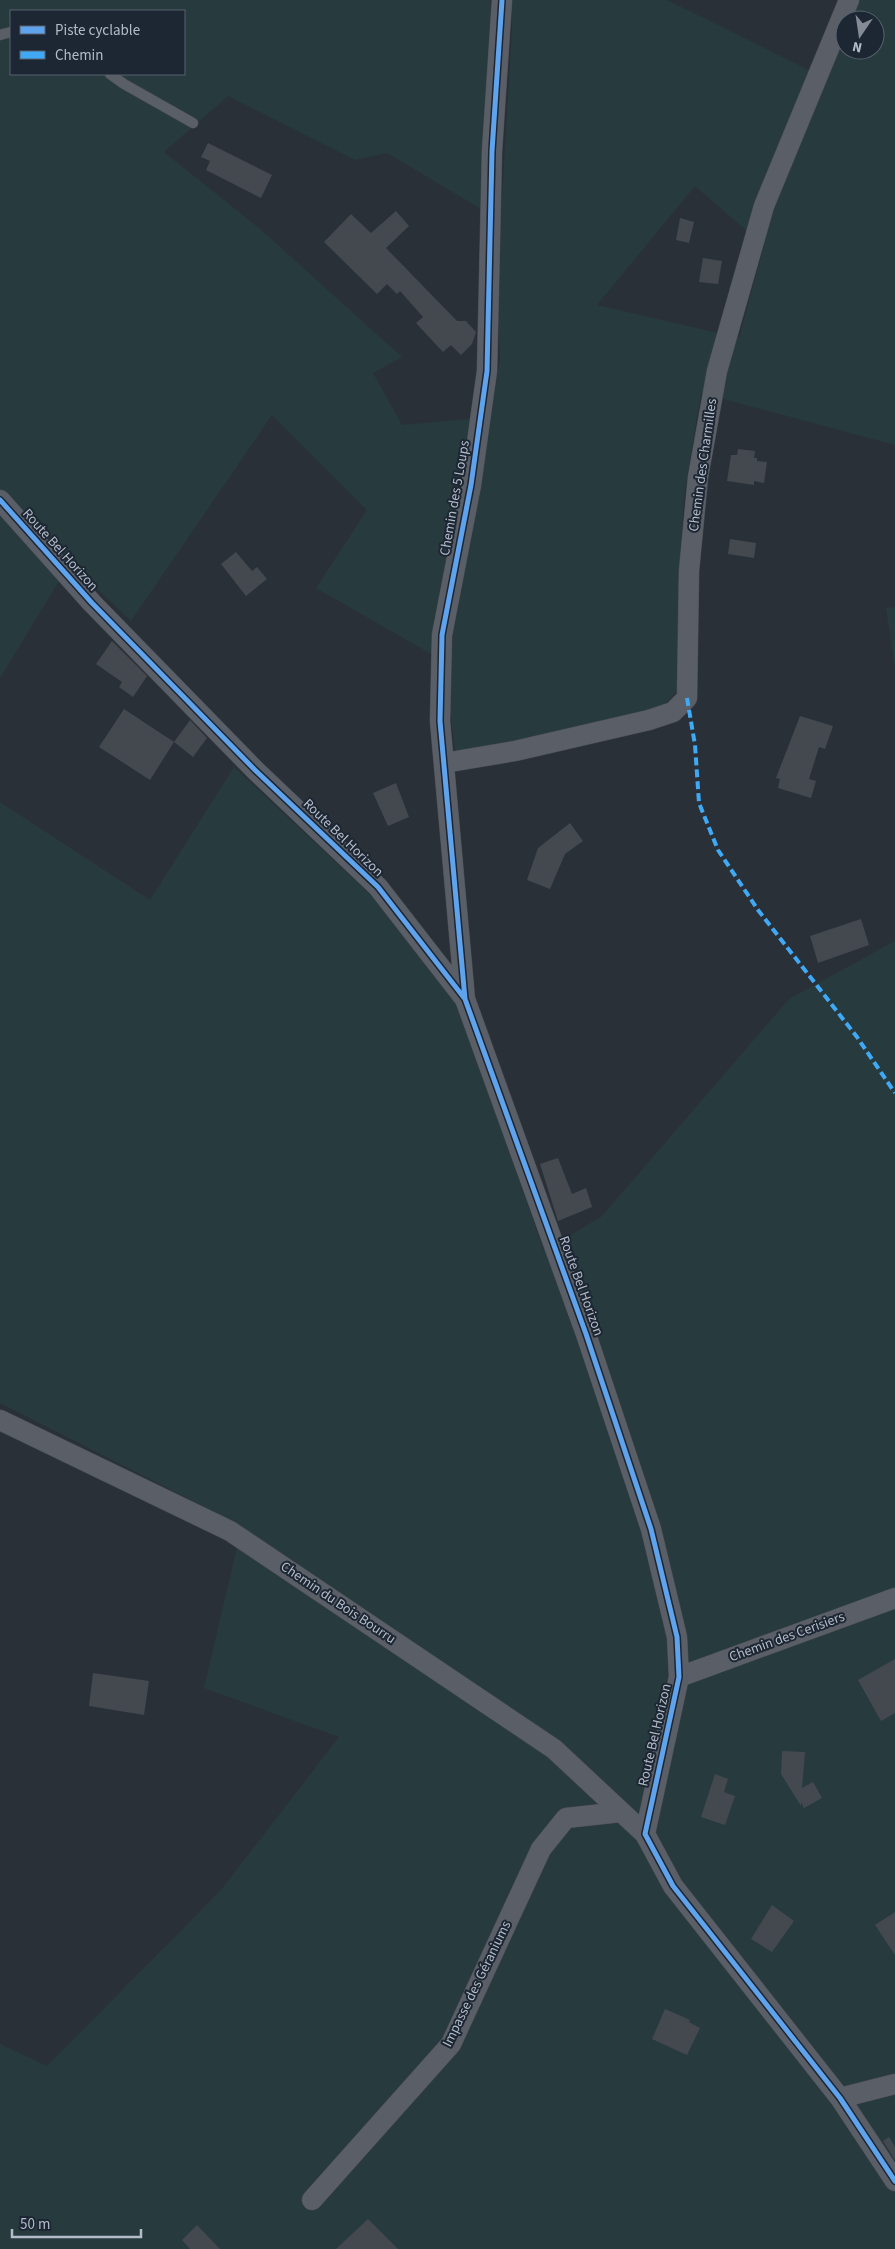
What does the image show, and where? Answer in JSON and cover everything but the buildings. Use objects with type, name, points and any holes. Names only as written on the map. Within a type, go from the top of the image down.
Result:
[{"type":"street","name":"Chemin des 5 Loups","points":[[465,999],[440,721],[442,635],[471,485],[487,371],[492,151],[502,0]]},
{"type":"street","name":"Chemin des Charmilles","points":[[444,764],[515,751],[649,720],[673,712],[687,698],[689,571],[698,477],[717,371],[764,206],[849,0]]},
{"type":"street","name":"Route Bel Horizon","points":[[0,500],[92,603],[255,770],[378,887],[465,999],[583,1324],[651,1529],[677,1637],[679,1677],[644,1834]]},
{"type":"street","name":"Chemin du Bois Bourru","points":[[0,1420],[230,1531],[554,1749],[644,1834]]},
{"type":"street","name":"Chemin des Cerisiers","points":[[679,1677],[895,1598]]},
{"type":"street","name":"Impasse des Géraniums","points":[[312,2200],[451,2044],[541,1849],[566,1818],[621,1812]]},
{"type":"street","points":[[644,1834],[673,1886],[840,2098],[895,2181]]},
{"type":"street","points":[[840,2098],[895,2084]]},
{"type":"lane","points":[[111,75],[193,123]]},
{"type":"green space","points":[[0,0],[490,0],[492,17],[481,209],[387,153],[355,160],[228,96],[164,152],[259,228],[402,357],[373,373],[402,425],[470,419],[431,654],[316,588],[367,510],[272,415],[131,621],[70,563],[0,678]]},
{"type":"green space","points":[[510,0],[667,0],[821,76],[835,44],[835,60],[885,60],[885,10],[850,10],[854,0],[895,0],[895,445],[701,393],[684,497],[679,581],[679,688],[663,707],[456,756],[450,711],[453,627],[482,479],[500,359],[497,282],[512,29]],"holes":[[[695,186],[764,246],[739,338],[597,305]]]},
{"type":"green space","points":[[895,607],[895,668],[886,608]]},
{"type":"green space","points":[[234,767],[371,895],[458,1006],[544,1251],[602,1216],[789,999],[895,941],[895,2249],[0,2249],[0,2044],[47,2066],[221,1890],[339,1737],[204,1688],[242,1526],[0,1403],[0,802],[150,900]]},
{"type":"marked path","points":[[687,698],[695,745],[699,803],[718,850],[758,910],[857,1037],[895,1093]]},
{"type":"cycle path","points":[[465,999],[440,721],[442,635],[471,485],[487,371],[492,151],[502,0]]},
{"type":"cycle path","points":[[0,500],[92,603],[255,770],[378,887],[465,999],[586,1334],[651,1529],[677,1637],[679,1677],[645,1834],[673,1886],[840,2098],[895,2181]]}]
